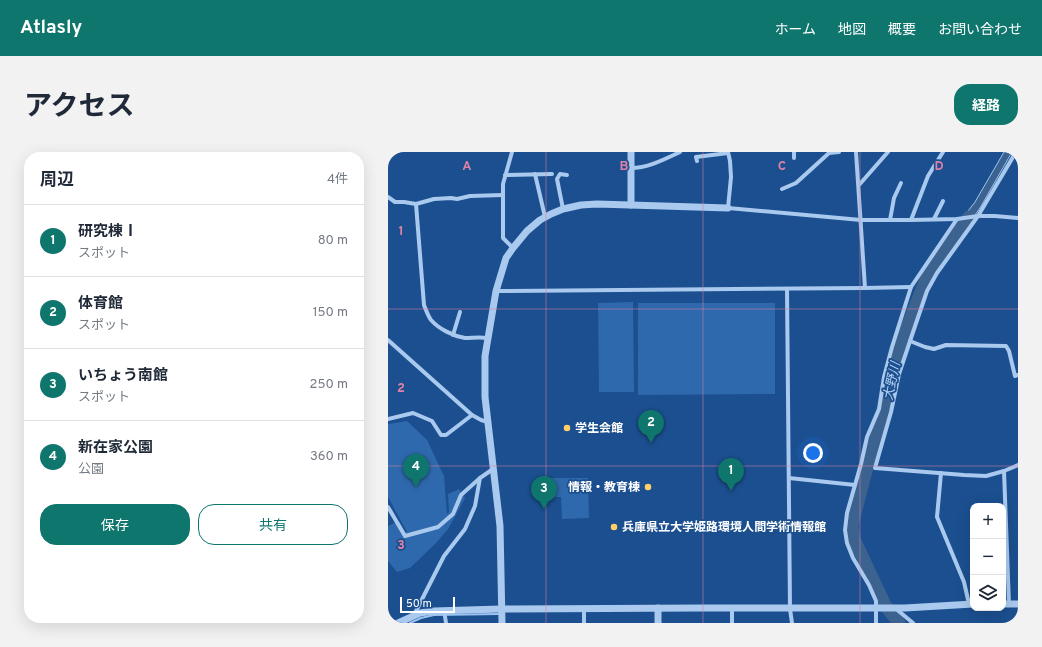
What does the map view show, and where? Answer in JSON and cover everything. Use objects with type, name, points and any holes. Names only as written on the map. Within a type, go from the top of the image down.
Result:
[{"type":"street","points":[[512,152],[503,184],[503,238],[513,248]]},
{"type":"street","points":[[631,152],[631,205]]},
{"type":"street","points":[[631,168],[637,168],[659,162],[680,152]]},
{"type":"street","points":[[794,152],[794,158]]},
{"type":"street","points":[[782,189],[796,183],[828,153],[839,152]]},
{"type":"street","points":[[856,152],[862,220],[865,288]]},
{"type":"street","points":[[859,185],[888,152]]},
{"type":"street","points":[[911,220],[928,176],[943,152]]},
{"type":"street","points":[[1016,152],[978,216],[937,273],[927,291],[899,374],[891,412],[875,468],[986,476],[1018,465]]},
{"type":"street","points":[[697,161],[696,158],[728,153],[731,177],[728,208]]},
{"type":"street","points":[[535,174],[545,217]]},
{"type":"street","points":[[505,175],[552,174]]},
{"type":"street","points":[[563,209],[557,179],[560,174],[567,174]]},
{"type":"street","points":[[890,220],[894,198],[901,183]]},
{"type":"street","points":[[388,196],[395,202],[416,204],[434,199],[457,199],[470,196],[503,195]]},
{"type":"street","points":[[934,219],[943,201]]},
{"type":"street","points":[[416,204],[424,305],[430,320],[453,335],[465,338],[487,338]]},
{"type":"street","points":[[502,623],[500,526],[485,397],[485,363],[487,338],[496,291],[506,258],[527,231],[545,217],[563,209],[597,204],[728,208],[862,220],[911,220],[978,216],[1018,218]]},
{"type":"street","points":[[876,623],[878,608],[876,601],[869,585],[853,558],[847,543],[845,530],[848,513],[867,437],[879,409],[884,377],[892,347],[911,287],[959,218]]},
{"type":"street","points":[[496,291],[911,287]]},
{"type":"street","points":[[787,289],[790,609],[792,623]]},
{"type":"street","points":[[453,335],[460,312]]},
{"type":"street","points":[[388,340],[472,415],[488,422]]},
{"type":"street","points":[[910,341],[934,349],[946,345],[1006,346],[1009,351],[1015,376],[1018,375]]},
{"type":"street","points":[[388,419],[413,413],[432,421],[441,435],[446,435],[472,415]]},
{"type":"street","points":[[388,507],[405,536],[438,527],[453,514],[461,495],[480,478],[493,470]]},
{"type":"street","points":[[1004,471],[1006,575]]},
{"type":"street","points":[[941,473],[937,517],[964,582],[970,601]]},
{"type":"street","points":[[414,616],[444,556],[465,529],[475,506],[480,478]]},
{"type":"street","points":[[789,478],[855,485]]},
{"type":"street","points":[[398,623],[427,611],[444,610],[905,608],[970,604]]},
{"type":"street","points":[[1006,604],[1018,604]]},
{"type":"street","points":[[658,608],[658,623]]},
{"type":"street","points":[[732,608],[732,623]]},
{"type":"street","points":[[895,608],[913,623]]},
{"type":"street","points":[[584,609],[584,623]]},
{"type":"street","points":[[444,610],[446,623]]},
{"type":"shaded area","points":[[1004,152],[1012,152],[980,208],[962,233],[954,229],[975,202]]},
{"type":"shaded area","points":[[633,302],[634,392],[599,392],[598,303]]},
{"type":"shaded area","points":[[638,303],[775,303],[775,394],[638,395]]},
{"type":"shaded area","points":[[407,421],[427,440],[444,476],[447,514],[449,512],[448,494],[459,489],[465,498],[448,529],[436,543],[410,568],[397,572],[388,561],[388,526],[399,521],[405,532],[407,532],[388,497],[388,424]]},
{"type":"shaded area","points":[[551,478],[588,478],[589,518],[562,519],[561,497],[551,497]]},
{"type":"waterway","name":"大野川","points":[[899,623],[885,605],[854,539],[852,525],[867,467],[884,412],[898,349],[928,275],[950,241],[969,217]]},
{"type":"waterway","points":[[410,623],[421,618],[434,615],[499,614]]},
{"type":"place","name":"学生会館","points":[[567,428]]},
{"type":"place","name":"体育館","points":[[651,443]]},
{"type":"place","name":"新在家公園","points":[[416,487]]},
{"type":"place","name":"情報・教育棟","points":[[648,487]]},
{"type":"place","name":"研究棟Ⅰ","points":[[731,491]]},
{"type":"place","name":"いちょう南館","points":[[544,509]]},
{"type":"place","name":"兵庫県立大学姫路環境人間学術情報館","points":[[614,527]]}]
